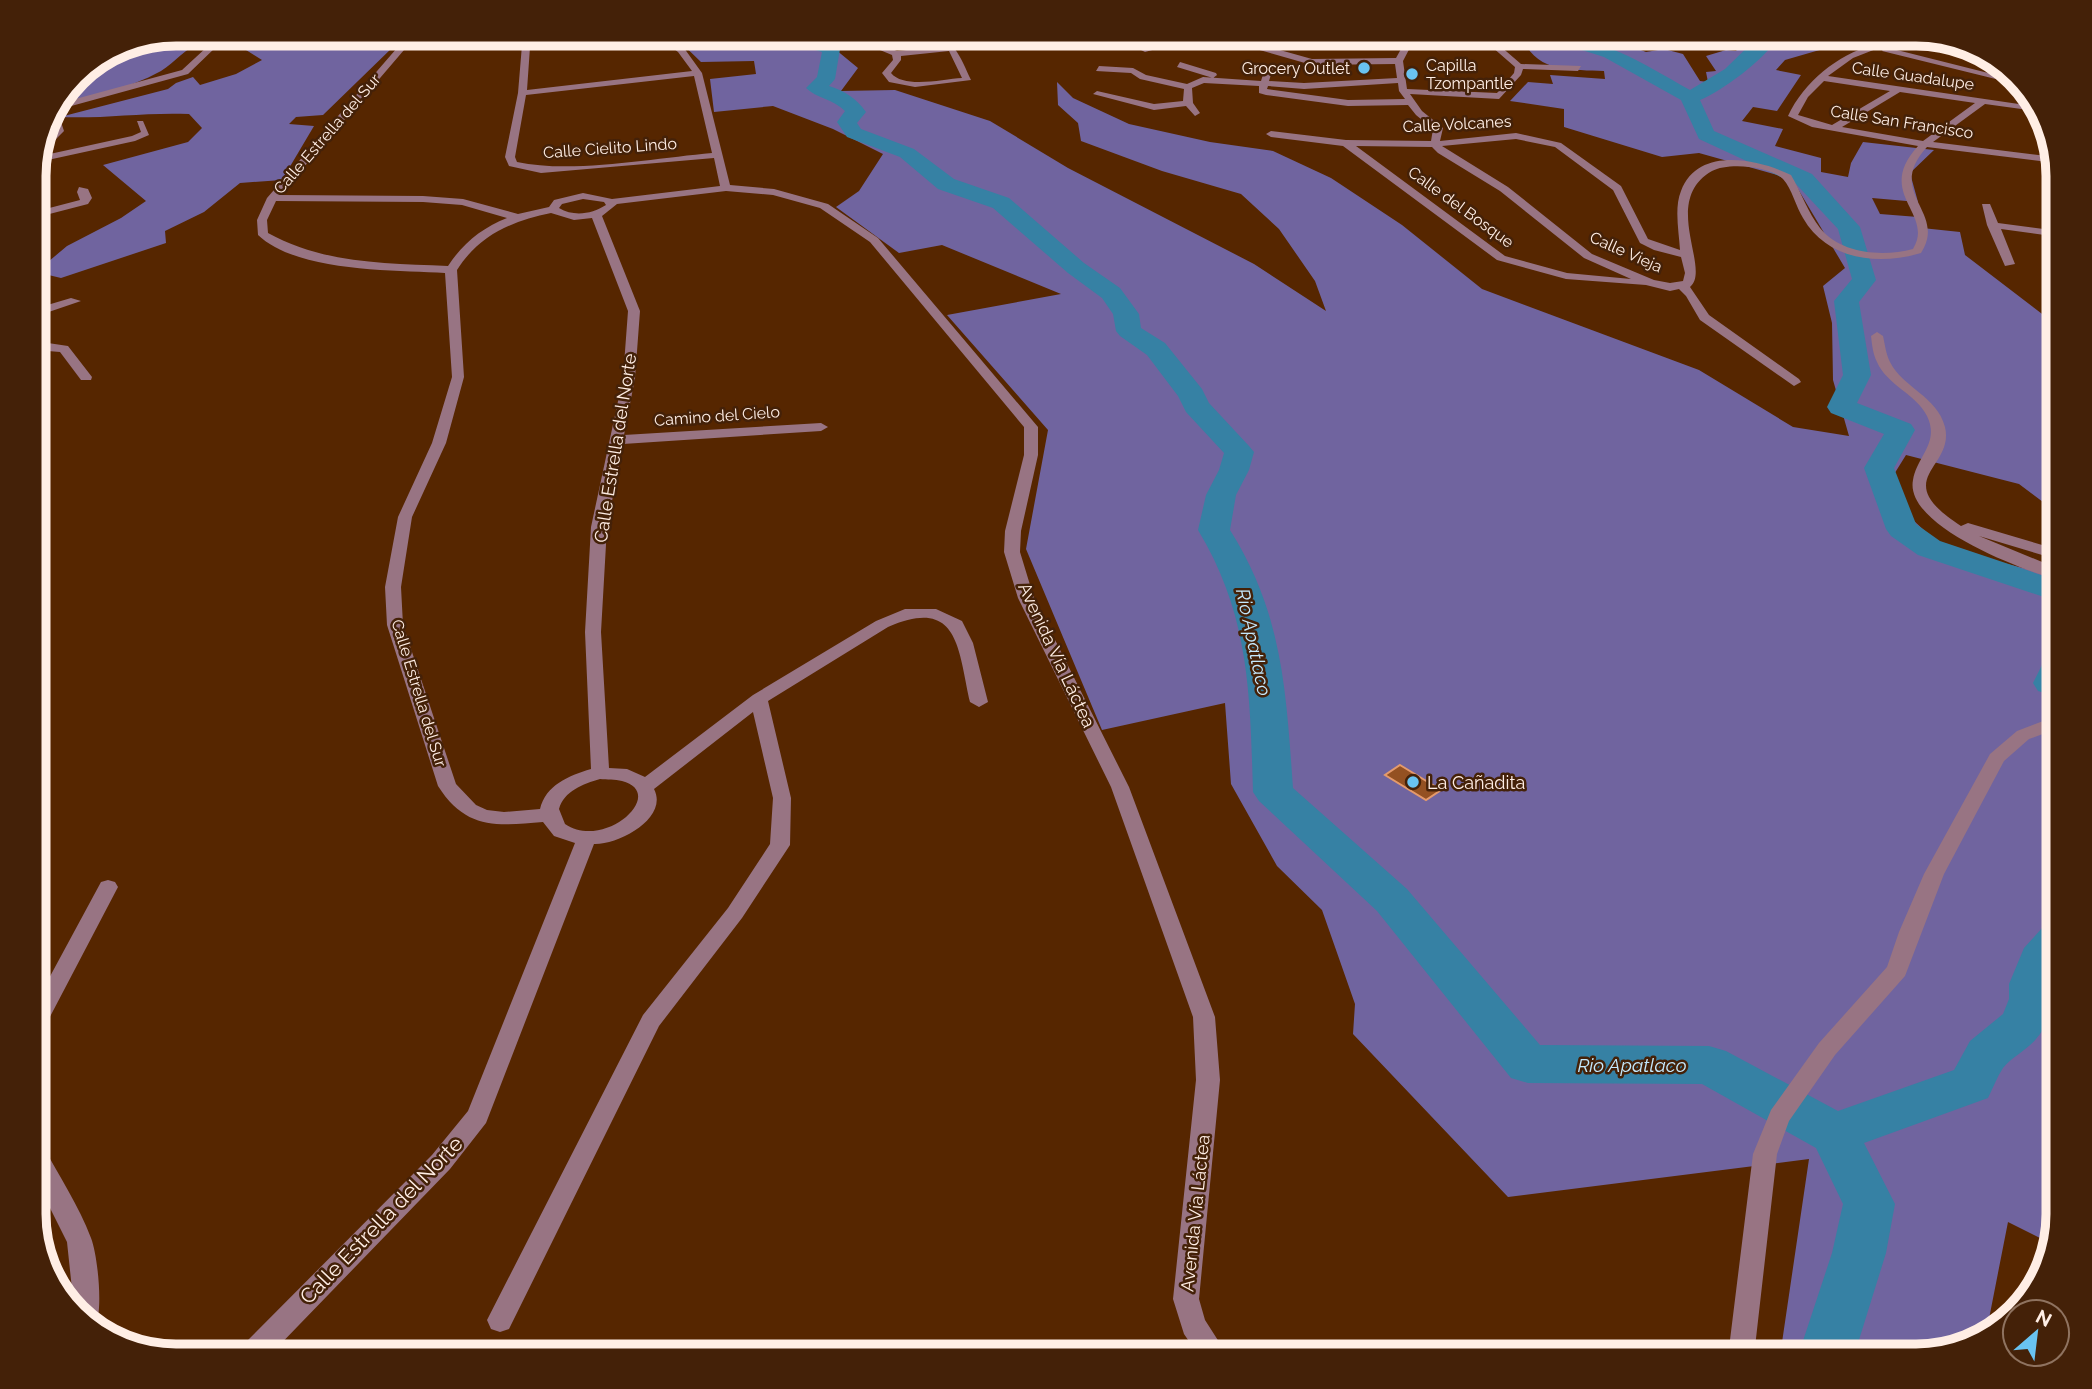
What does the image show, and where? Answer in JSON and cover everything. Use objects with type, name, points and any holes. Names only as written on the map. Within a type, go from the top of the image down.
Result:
[{"type":"street","points":[[67,104],[185,72],[213,46]]},
{"type":"street","name":"Calle Estrella del Sur","points":[[401,46],[272,198],[262,220],[262,235],[280,246],[307,256],[452,270],[458,377],[439,443],[405,517],[393,587],[395,625],[447,786],[462,807],[488,819],[550,815]]},
{"type":"street","name":"Calle Cielito Lindo","points":[[526,46],[522,93],[510,157],[513,164],[541,170],[566,169],[718,155]]},
{"type":"street","points":[[675,46],[698,73],[726,188]]},
{"type":"street","points":[[876,46],[896,54],[951,48]]},
{"type":"street","points":[[896,54],[897,60],[886,73],[892,80],[902,83],[967,80],[948,46]]},
{"type":"street","points":[[1145,50],[1160,46]]},
{"type":"street","points":[[1253,46],[1309,62],[1399,61]]},
{"type":"street","points":[[1297,46],[1390,51]]},
{"type":"street","points":[[1407,46],[1399,61],[1403,91],[1409,102],[1438,128],[1435,144]]},
{"type":"street","points":[[1495,46],[1519,66],[1578,68]]},
{"type":"street","points":[[1688,52],[1697,50],[1698,46]]},
{"type":"street","points":[[1822,78],[1835,67],[1873,47]]},
{"type":"street","points":[[1346,48],[1357,62]]},
{"type":"street","points":[[1885,49],[2003,79]]},
{"type":"street","points":[[1180,65],[1224,77],[1222,82]]},
{"type":"street","points":[[1403,91],[1502,100],[1518,74],[1519,66]]},
{"type":"street","points":[[1264,88],[1269,68]]},
{"type":"street","points":[[1099,69],[1133,71],[1143,77],[1188,87],[1203,80],[1349,103],[1409,102]]},
{"type":"street","points":[[522,93],[698,73]]},
{"type":"street","name":"Calle Guadalupe","points":[[1822,78],[2028,108]]},
{"type":"street","name":"Calle San Francisco","points":[[1822,78],[1793,116],[1803,122],[1925,144],[2045,159]]},
{"type":"street","points":[[1264,88],[1400,80]]},
{"type":"street","points":[[1188,87],[1188,103],[1195,113]]},
{"type":"street","points":[[1833,128],[1899,89]]},
{"type":"street","points":[[1097,94],[1146,106],[1165,107],[1188,103]]},
{"type":"street","name":"Calle Vieja","points":[[1435,144],[1441,151],[1504,189],[1588,256],[1651,283],[1683,287],[1692,276],[1686,255],[1685,192],[1694,179],[1711,167],[1731,163],[1761,167],[1787,177],[1818,234],[1829,245],[1847,253],[1874,256],[1911,253],[1923,244],[1923,229],[1905,179],[1909,164],[1925,144],[1983,102]]},
{"type":"street","points":[[52,136],[59,131],[57,122]]},
{"type":"street","points":[[47,157],[135,138],[145,133],[140,123]]},
{"type":"street","name":"Calle Volcanes","points":[[1271,134],[1346,143],[1435,144],[1531,137],[1558,145],[1617,188],[1644,241],[1658,248],[1686,255]]},
{"type":"street","name":"Calle del Bosque","points":[[1346,143],[1501,258],[1566,276],[1651,283]]},
{"type":"street","points":[[46,212],[84,202],[87,198],[82,192],[83,188]]},
{"type":"street","name":"Avenida Vía Láctea","points":[[554,209],[558,202],[574,197],[593,196],[611,202],[726,188],[774,192],[824,206],[874,240],[1031,427],[1031,455],[1015,519],[1012,552],[1027,598],[1120,787],[1204,1017],[1208,1080],[1186,1299],[1193,1325],[1206,1344]]},
{"type":"street","points":[[272,198],[424,199],[463,202],[515,217]]},
{"type":"street","points":[[452,270],[460,254],[477,239],[515,217],[554,209],[568,216],[596,214],[609,208],[611,202]]},
{"type":"street","points":[[1986,206],[2008,264]]},
{"type":"street","name":"Calle Estrella del Norte","points":[[596,214],[634,311],[629,378],[599,527],[593,632],[600,774]]},
{"type":"street","points":[[1992,225],[2046,232]]},
{"type":"street","points":[[1683,287],[1691,294],[1704,317],[1794,382]]},
{"type":"street","points":[[46,309],[75,301]]},
{"type":"street","points":[[1877,336],[1884,365],[1926,404],[1938,427],[1939,443],[1921,471],[1918,489],[1937,518],[1977,542],[2046,570]]},
{"type":"street","points":[[46,348],[64,349],[86,377]]},
{"type":"street","name":"Camino del Cielo","points":[[617,440],[821,427]]},
{"type":"street","points":[[1937,518],[2046,551]]},
{"type":"street","points":[[645,786],[759,699],[882,624],[905,614],[936,614],[956,624],[965,643],[979,702]]},
{"type":"street","points":[[500,1320],[651,1021],[735,913],[780,845],[782,798],[759,699]]},
{"type":"street","points":[[1742,1344],[1765,1154],[1779,1117],[1827,1049],[1897,970],[1925,893],[1997,758],[2023,735],[2046,727]]},
{"type":"street","points":[[600,774],[627,775],[645,786],[649,795],[648,805],[632,825],[603,837],[587,838],[561,831],[553,824],[551,804],[563,789],[584,777],[600,774]]},
{"type":"street","name":"Calle Estrella del Norte","points":[[263,1344],[441,1162],[478,1116],[587,838]]},
{"type":"street","points":[[46,1003],[108,887]]},
{"type":"street","points":[[46,1176],[80,1241],[87,1308]]},
{"type":"shaded area","points":[[193,46],[161,71],[108,93],[66,104],[96,72],[118,59],[150,48]]},
{"type":"shaded area","points":[[240,46],[394,46],[323,115],[296,117],[289,124],[314,126],[282,180],[240,183],[204,212],[165,231],[166,243],[61,278],[46,274],[46,264],[67,246],[121,218],[146,201],[103,165],[188,142],[202,128],[189,114],[60,117],[168,89],[193,77],[200,85],[236,74],[262,60]]},
{"type":"shaded area","points":[[684,46],[831,46],[858,68],[841,91],[895,90],[990,121],[1068,168],[1254,264],[1326,311],[1315,281],[1279,229],[1241,194],[1162,171],[1081,141],[1078,123],[1058,105],[1057,82],[1073,98],[1129,124],[1210,142],[1273,151],[1331,178],[1402,225],[1482,289],[1699,370],[1793,427],[1849,436],[1833,380],[1832,323],[1823,286],[1845,268],[1792,179],[1699,153],[1662,157],[1564,127],[1564,109],[1510,101],[1528,82],[1553,84],[1550,75],[1605,79],[1604,71],[1569,70],[1548,64],[1538,59],[1527,46],[1630,46],[1646,52],[1664,49],[1683,54],[1700,81],[1708,82],[1706,72],[1716,71],[1706,56],[1726,50],[1736,51],[1740,46],[1824,46],[1823,49],[1785,60],[1776,70],[1801,75],[1777,111],[1753,107],[1742,121],[1783,129],[1775,146],[1821,158],[1821,172],[1848,177],[1851,163],[1863,142],[1934,150],[1910,173],[1918,202],[1872,198],[1880,214],[1918,217],[1922,228],[1960,232],[1965,255],[2046,317],[2046,504],[2019,484],[1906,455],[1883,492],[1943,548],[2046,574],[2046,1222],[2044,1240],[2008,1222],[1988,1322],[1950,1339],[1917,1344],[1782,1344],[1809,1159],[1508,1197],[1353,1034],[1355,1004],[1322,910],[1277,866],[1231,784],[1225,703],[1102,730],[1026,549],[1048,430],[947,315],[1061,294],[942,245],[899,253],[836,207],[859,191],[883,154],[833,129],[773,106],[714,112],[710,79],[756,74],[754,61],[701,62]]},
{"type":"building","name":"La Cañadita","points":[[1400,765],[1441,790],[1426,800],[1385,775]]},
{"type":"waterway","name":"Rio Apatlaco","points":[[822,46],[831,49],[826,79],[815,88],[838,96],[852,107],[856,112],[847,122],[854,133],[907,153],[946,184],[1001,203],[1076,268],[1111,293],[1126,314],[1129,331],[1156,349],[1192,395],[1196,406],[1239,452],[1234,470],[1221,495],[1214,530],[1238,572],[1256,624],[1266,680],[1273,792],[1392,900],[1528,1064],[1709,1065],[1834,1133]]},
{"type":"waterway","points":[[1588,46],[1610,53],[1689,97]]},
{"type":"waterway","points":[[1689,97],[1709,88],[1762,46]]},
{"type":"waterway","points":[[1689,97],[1706,135],[1804,179],[1849,227],[1864,280],[1846,301],[1857,375],[1841,407],[1901,430],[1879,468],[1902,529],[1929,548],[2046,588]]},
{"type":"waterway","name":"Rio Apatlaco","points":[[1834,1133],[1971,1084],[1987,1054],[2021,1025],[2032,999],[2032,984],[2040,960],[2046,953]]},
{"type":"waterway","name":"Rio Apatlaco","points":[[1830,1344],[1859,1253],[1869,1204],[1834,1133]]},
{"type":"place","name":"Grocery Outlet","points":[[1364,68]]},
{"type":"place","name":"Capilla Tzompantle","points":[[1412,74]]},
{"type":"place","name":"La Cañadita","points":[[1413,782]]}]
